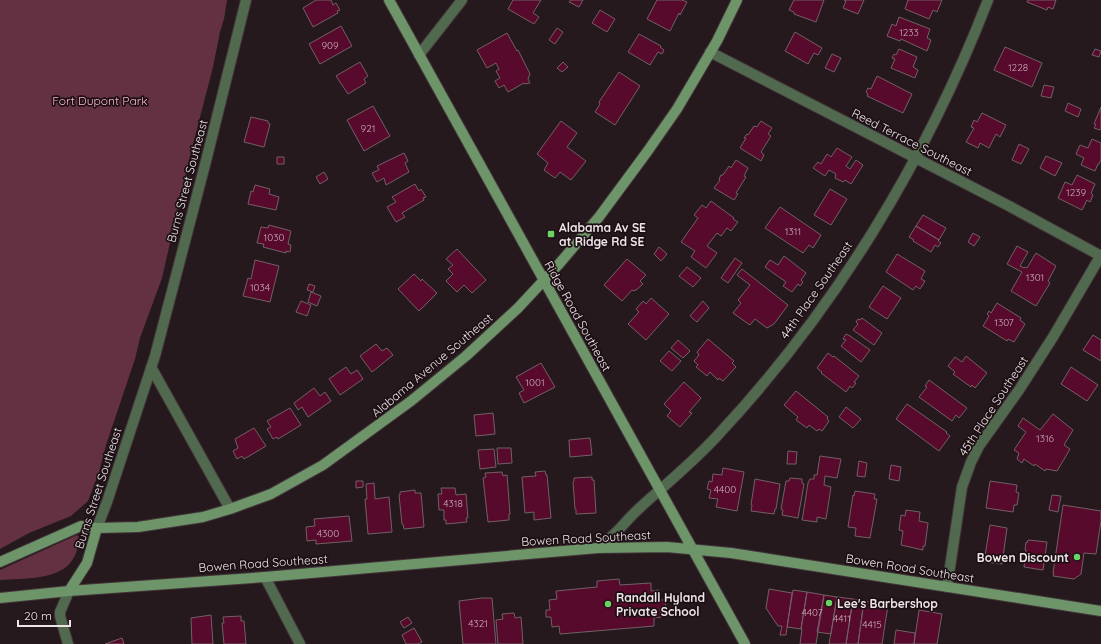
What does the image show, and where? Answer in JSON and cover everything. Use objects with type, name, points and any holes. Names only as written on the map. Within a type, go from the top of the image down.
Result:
[{"type":"street","name":"Burns Street Southeast","points":[[69,591],[87,563],[97,528],[107,502],[151,367],[206,161],[246,0]]},
{"type":"street","name":"Ridge Road Southeast","points":[[389,0],[745,644]]},
{"type":"street","points":[[419,55],[462,0]]},
{"type":"street","name":"Alabama Avenue Southeast","points":[[0,562],[81,526],[97,528],[138,527],[203,517],[271,494],[323,465],[418,396],[478,346],[518,308],[598,217],[648,152],[684,98],[737,0]]},
{"type":"street","name":"44th Place Southeast","points":[[598,548],[644,503],[660,491],[694,460],[730,421],[760,387],[839,283],[872,233],[915,159],[949,92],[988,0]]},
{"type":"street","name":"Reed Terrace Southeast","points":[[710,52],[915,159],[1009,206],[1101,256]]},
{"type":"street","name":"45th Place Southeast","points":[[948,587],[962,487],[971,462],[979,446],[1019,390],[1054,337],[1101,256]]},
{"type":"street","points":[[151,367],[230,509]]},
{"type":"street","name":"Bowen Road Southeast","points":[[69,591],[265,577],[598,548],[667,547],[731,553],[1101,611]]},
{"type":"street","points":[[265,577],[300,644]]},
{"type":"street","points":[[0,598],[69,591],[60,612],[68,644]]},
{"type":"green space","name":"Fort Dupont Park","points":[[0,0],[227,0],[213,67],[190,156],[162,278],[140,338],[135,359],[106,445],[99,472],[88,501],[71,516],[29,533],[0,549]]},
{"type":"green space","points":[[77,535],[80,538],[73,559],[67,566],[59,571],[40,577],[0,580],[0,570]]},
{"type":"building","points":[[316,0],[331,0],[333,5],[336,3],[340,10],[337,11],[338,13],[313,27],[303,8]]},
{"type":"building","points":[[513,0],[541,0],[533,13],[539,17],[534,24],[508,9]]},
{"type":"building","points":[[571,0],[583,0],[579,7],[569,2]]},
{"type":"building","points":[[657,0],[682,0],[687,2],[680,15],[679,13],[670,31],[647,19]]},
{"type":"building","points":[[794,0],[824,0],[816,22],[794,14],[794,12],[789,10]]},
{"type":"building","points":[[844,0],[864,0],[858,14],[843,8],[846,1]]},
{"type":"building","points":[[908,0],[942,0],[937,12],[933,10],[929,19],[905,9]]},
{"type":"building","points":[[1028,0],[1056,0],[1053,9],[1048,7],[1047,10],[1027,2]]},
{"type":"building","points":[[600,10],[615,19],[607,32],[592,23]]},
{"type":"building","points":[[899,17],[930,29],[927,38],[931,40],[927,51],[901,39],[900,41],[887,36],[892,24],[896,26]]},
{"type":"building","points":[[341,26],[352,46],[320,64],[309,44]]},
{"type":"building","points":[[557,28],[563,32],[555,44],[549,40]]},
{"type":"building","points":[[795,32],[822,48],[818,55],[814,53],[808,64],[785,51]]},
{"type":"building","points":[[507,33],[517,51],[518,50],[530,74],[528,79],[530,83],[524,83],[508,92],[504,85],[499,88],[495,81],[500,78],[496,71],[499,69],[496,63],[487,68],[477,50]]},
{"type":"building","points":[[639,34],[661,46],[660,47],[664,50],[662,54],[658,52],[650,65],[628,52]]},
{"type":"building","points":[[1005,47],[1042,63],[1032,87],[994,70]]},
{"type":"building","points":[[899,49],[917,57],[913,67],[918,70],[915,78],[891,68],[895,59],[892,58],[894,54],[896,55]]},
{"type":"building","points":[[1095,49],[1101,51],[1099,57],[1092,55]]},
{"type":"building","points":[[832,54],[841,58],[834,72],[825,68]]},
{"type":"building","points":[[360,62],[368,76],[364,79],[366,83],[348,94],[336,76]]},
{"type":"building","points":[[563,62],[568,67],[562,72],[557,68]]},
{"type":"building","points":[[619,72],[640,86],[615,125],[595,112],[600,104],[599,102]]},
{"type":"building","points":[[877,76],[912,94],[903,113],[867,96],[868,94],[866,92],[868,88],[871,89]]},
{"type":"building","points":[[1044,85],[1054,87],[1051,98],[1041,96]]},
{"type":"building","points":[[1068,103],[1081,109],[1078,117],[1065,111]]},
{"type":"building","points":[[373,106],[390,136],[364,151],[347,120]]},
{"type":"building","points":[[1101,107],[1100,130],[1094,128],[1096,125],[1094,124]]},
{"type":"building","points":[[982,113],[1006,125],[1000,137],[996,134],[989,148],[980,143],[978,148],[966,142],[974,128],[971,127],[974,120],[977,122]]},
{"type":"building","points":[[251,117],[268,121],[270,124],[264,147],[244,142]]},
{"type":"building","points":[[561,121],[577,133],[567,147],[586,161],[571,180],[560,172],[555,178],[544,170],[548,163],[537,154]]},
{"type":"building","points":[[761,121],[772,128],[768,134],[771,136],[761,152],[764,155],[761,161],[740,148],[747,134],[748,135],[754,126],[757,127]]},
{"type":"building","points":[[1092,139],[1101,143],[1101,160],[1095,171],[1081,165],[1084,158],[1076,154],[1080,145],[1088,148]]},
{"type":"building","points":[[1019,144],[1029,149],[1021,164],[1012,160]]},
{"type":"building","points":[[837,148],[852,157],[846,166],[850,169],[856,160],[863,165],[851,184],[845,180],[843,182],[835,178],[836,174],[829,170],[825,176],[813,168],[818,162],[821,164],[827,154],[831,157]]},
{"type":"building","points":[[404,153],[408,161],[405,163],[409,172],[386,185],[384,178],[377,182],[372,173],[379,170],[377,166]]},
{"type":"building","points":[[1046,156],[1062,163],[1055,176],[1040,168]]},
{"type":"building","points":[[277,157],[284,157],[284,164],[277,164]]},
{"type":"building","points":[[736,160],[748,168],[744,176],[746,177],[736,193],[738,194],[734,200],[714,188],[720,180],[721,175],[723,175],[729,166],[731,168]]},
{"type":"building","points":[[324,172],[328,179],[320,184],[316,177]]},
{"type":"building","points":[[1077,175],[1095,184],[1091,193],[1093,195],[1090,202],[1087,200],[1082,210],[1058,198],[1065,182],[1072,185]]},
{"type":"building","points":[[415,184],[419,191],[421,189],[426,197],[423,198],[424,200],[402,213],[405,217],[396,222],[387,207],[396,202],[392,197]]},
{"type":"building","points":[[255,185],[270,189],[269,194],[279,197],[276,210],[248,204],[251,191],[253,192]]},
{"type":"building","points":[[830,189],[847,199],[831,225],[814,215]]},
{"type":"building","points":[[711,201],[738,222],[731,231],[727,228],[721,236],[717,233],[707,246],[717,253],[706,268],[691,257],[695,251],[681,242],[698,218],[694,215],[702,205],[706,208]]},
{"type":"building","points":[[780,207],[821,235],[813,248],[809,245],[803,253],[765,228]]},
{"type":"building","points":[[923,215],[946,228],[939,240],[916,226]]},
{"type":"building","points":[[269,225],[291,231],[288,244],[291,245],[290,252],[286,251],[286,253],[263,247],[264,244],[257,243],[261,227],[268,228]]},
{"type":"building","points":[[916,226],[939,240],[938,241],[941,243],[938,247],[935,245],[931,252],[913,241],[914,240],[909,237]]},
{"type":"building","points":[[973,233],[980,237],[974,246],[968,242]]},
{"type":"building","points":[[1017,246],[1028,252],[1020,266],[1027,268],[1036,253],[1056,266],[1048,281],[1050,283],[1036,306],[1011,291],[1022,272],[1007,264]]},
{"type":"building","points":[[659,247],[667,254],[661,261],[654,254]]},
{"type":"building","points":[[457,249],[486,280],[472,293],[464,285],[457,292],[446,281],[453,274],[448,269],[453,265],[446,259]]},
{"type":"building","points":[[897,254],[925,271],[921,279],[925,281],[920,289],[916,286],[913,290],[886,272]]},
{"type":"building","points":[[784,256],[806,273],[801,280],[803,282],[801,285],[800,286],[798,284],[792,292],[783,286],[786,282],[765,267],[770,260],[778,265]]},
{"type":"building","points":[[735,258],[742,263],[728,283],[721,278]]},
{"type":"building","points":[[627,259],[646,275],[640,281],[643,284],[636,290],[632,290],[622,301],[604,285]]},
{"type":"building","points":[[255,260],[279,266],[270,302],[243,296],[248,278],[251,279]]},
{"type":"building","points":[[687,267],[701,278],[693,287],[679,276]]},
{"type":"building","points":[[742,269],[788,305],[774,324],[767,328],[755,319],[750,325],[733,313],[741,303],[738,300],[750,285],[737,275]]},
{"type":"building","points":[[414,274],[421,281],[422,279],[437,293],[419,311],[398,289]]},
{"type":"building","points":[[309,284],[315,286],[313,292],[307,290]]},
{"type":"building","points":[[883,286],[901,298],[887,319],[869,307]]},
{"type":"building","points":[[311,292],[321,296],[317,306],[308,302]]},
{"type":"building","points":[[651,298],[669,314],[646,340],[628,324],[639,312],[636,309],[643,301],[646,304]]},
{"type":"building","points":[[301,301],[311,305],[307,316],[296,312]]},
{"type":"building","points":[[703,301],[709,308],[697,322],[690,316]]},
{"type":"building","points":[[997,303],[1021,318],[1020,320],[1025,324],[1014,342],[1008,339],[1007,341],[983,326],[989,316],[987,314],[989,311],[991,313]]},
{"type":"building","points":[[862,318],[882,333],[874,345],[853,330],[858,324],[856,322],[858,319],[860,320]]},
{"type":"building","points":[[846,334],[870,350],[861,362],[841,346],[846,340],[843,339]]},
{"type":"building","points":[[1093,335],[1101,340],[1101,361],[1083,350]]},
{"type":"building","points":[[708,339],[734,361],[732,363],[736,367],[723,381],[719,378],[718,380],[710,372],[707,376],[696,367],[698,365],[694,361],[699,355],[697,352]]},
{"type":"building","points":[[678,340],[690,351],[683,358],[671,348]]},
{"type":"building","points":[[376,344],[382,351],[387,348],[393,355],[372,372],[360,356]]},
{"type":"building","points":[[669,351],[681,361],[672,371],[660,361]]},
{"type":"building","points":[[828,353],[859,376],[854,382],[856,383],[852,388],[850,386],[846,392],[821,373],[822,372],[817,368]]},
{"type":"building","points":[[966,356],[987,373],[975,388],[972,385],[971,387],[953,374],[955,372],[948,366],[955,357],[962,362]]},
{"type":"building","points":[[541,363],[555,387],[524,403],[519,393],[524,390],[516,377]]},
{"type":"building","points":[[346,367],[351,374],[357,370],[363,379],[340,395],[329,379]]},
{"type":"building","points":[[1071,367],[1098,385],[1087,401],[1061,384]]},
{"type":"building","points":[[929,380],[967,408],[959,418],[956,415],[952,421],[919,397],[927,387],[925,386]]},
{"type":"building","points":[[684,382],[701,398],[689,412],[692,413],[680,427],[667,416],[671,411],[664,404]]},
{"type":"building","points":[[314,388],[320,396],[325,392],[331,401],[308,417],[302,407],[298,410],[294,403]]},
{"type":"building","points":[[796,391],[828,417],[827,419],[829,421],[822,431],[819,429],[817,431],[809,425],[807,428],[796,420],[798,417],[784,405]]},
{"type":"building","points":[[907,404],[947,432],[946,433],[950,436],[939,451],[896,419]]},
{"type":"building","points":[[846,407],[861,419],[853,428],[839,417]]},
{"type":"building","points":[[290,408],[301,425],[278,439],[277,437],[273,439],[267,429],[271,427],[267,421]]},
{"type":"building","points":[[493,413],[495,434],[476,436],[474,415]]},
{"type":"building","points":[[1053,414],[1073,430],[1064,445],[1070,449],[1057,471],[1046,469],[1045,471],[1024,459],[1022,463],[1017,459],[1019,453],[1014,450],[1026,432],[1018,426],[1023,418],[1040,430]]},
{"type":"building","points":[[254,428],[266,446],[244,459],[242,456],[237,459],[233,451],[238,448],[235,439]]},
{"type":"building","points":[[590,438],[592,455],[570,457],[569,440]]},
{"type":"building","points":[[497,448],[511,448],[512,463],[498,464]]},
{"type":"building","points":[[494,449],[496,467],[480,469],[478,450]]},
{"type":"building","points":[[788,451],[797,452],[796,464],[787,464]]},
{"type":"building","points":[[820,456],[841,459],[837,478],[825,476],[824,485],[831,487],[826,519],[817,517],[817,522],[802,520],[808,483],[810,479],[814,479],[814,475],[817,475]]},
{"type":"building","points":[[859,461],[867,463],[865,477],[857,476]]},
{"type":"building","points":[[891,465],[901,467],[899,481],[889,479]]},
{"type":"building","points":[[723,468],[744,472],[737,511],[716,507],[718,499],[709,498],[711,490],[707,489],[709,481],[712,482],[713,474],[722,475]]},
{"type":"building","points":[[545,471],[547,475],[551,518],[534,520],[534,512],[525,513],[522,477],[536,476],[535,472]]},
{"type":"building","points":[[502,472],[503,476],[507,475],[510,514],[509,520],[488,522],[483,478],[486,477],[485,473]]},
{"type":"building","points":[[592,477],[592,480],[594,480],[596,513],[576,514],[573,482],[574,478]]},
{"type":"building","points":[[790,478],[802,479],[802,483],[804,484],[798,518],[782,515],[783,510],[781,509],[786,481],[789,481]]},
{"type":"building","points":[[755,479],[780,484],[774,514],[751,511]]},
{"type":"building","points":[[356,481],[363,481],[363,487],[356,488]]},
{"type":"building","points":[[990,481],[1017,485],[1016,492],[1019,493],[1017,505],[1014,505],[1013,512],[986,508]]},
{"type":"building","points":[[374,483],[375,499],[389,497],[392,532],[368,534],[365,499],[367,499],[366,484]]},
{"type":"building","points":[[441,488],[455,488],[456,495],[466,494],[467,522],[446,524],[446,520],[444,520],[444,510],[439,510],[438,494],[442,494]]},
{"type":"building","points":[[415,490],[415,493],[421,493],[424,527],[404,529],[402,524],[399,495],[400,492]]},
{"type":"building","points":[[855,491],[875,494],[874,499],[877,499],[870,538],[855,536],[856,528],[848,527]]},
{"type":"building","points":[[1052,495],[1061,496],[1058,512],[1049,510]]},
{"type":"building","points":[[1063,505],[1101,511],[1096,554],[1084,553],[1081,574],[1074,579],[1053,576]]},
{"type":"building","points":[[906,510],[920,512],[919,521],[928,523],[925,546],[923,546],[923,550],[901,545],[903,531],[899,530],[901,515],[905,516]]},
{"type":"building","points":[[349,516],[352,541],[316,544],[316,540],[307,541],[306,527],[315,526],[314,519]]},
{"type":"building","points":[[990,525],[1007,528],[1002,564],[984,562]]},
{"type":"building","points":[[1028,540],[1047,542],[1043,570],[1024,567],[1026,542],[1027,543]]},
{"type":"building","name":"Randall Hyland Private School","points":[[619,579],[620,585],[651,583],[651,591],[659,590],[660,600],[665,600],[666,607],[660,608],[661,617],[654,618],[654,626],[560,634],[559,626],[552,627],[551,617],[546,617],[546,610],[550,610],[549,600],[557,599],[556,591],[597,587],[597,581]]},
{"type":"building","points":[[769,589],[792,593],[786,635],[780,635],[782,626],[778,626],[766,608]]},
{"type":"building","points":[[793,590],[807,592],[801,629],[787,627]]},
{"type":"building","points":[[807,592],[824,595],[816,644],[800,644]]},
{"type":"building","points":[[824,595],[837,597],[831,634],[817,632]]},
{"type":"building","points":[[837,597],[853,599],[846,644],[829,644]]},
{"type":"building","points":[[492,598],[496,644],[463,644],[459,601]]},
{"type":"building","points":[[853,599],[864,601],[858,644],[846,644]]},
{"type":"building","points":[[877,600],[888,605],[882,644],[858,644],[864,601],[870,602]]},
{"type":"building","points":[[919,610],[942,614],[937,644],[914,644]]},
{"type":"building","points":[[514,613],[515,618],[521,617],[523,644],[498,644],[496,620],[503,619],[502,614]]},
{"type":"building","points":[[211,615],[213,644],[192,644],[191,618]]},
{"type":"building","points":[[241,616],[241,621],[244,621],[246,644],[224,644],[222,623],[224,623],[223,617]]},
{"type":"building","points":[[408,617],[412,623],[404,628],[400,622]]},
{"type":"building","points":[[414,628],[422,642],[418,644],[406,644],[402,635]]},
{"type":"building","points":[[896,630],[915,633],[914,644],[894,644]]},
{"type":"building","points":[[122,638],[124,644],[105,644]]},
{"type":"place","name":"Alabama Av SE at Ridge Rd SE","points":[[551,234]]},
{"type":"place","name":"Bowen Discount","points":[[1077,557]]},
{"type":"place","name":"Lee's Barbershop","points":[[829,603]]},
{"type":"place","name":"Randall Hyland Private School","points":[[608,604]]}]
